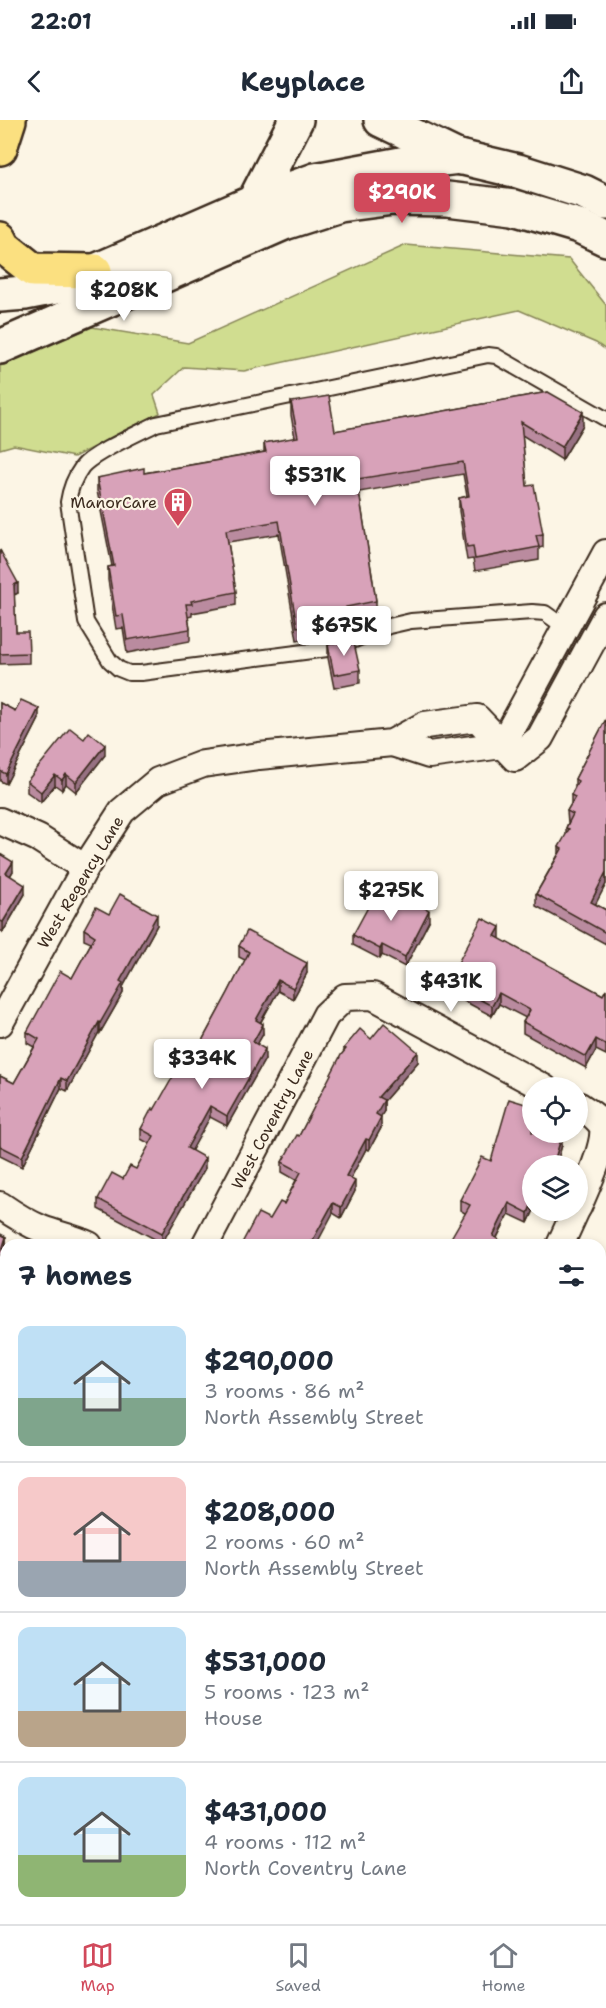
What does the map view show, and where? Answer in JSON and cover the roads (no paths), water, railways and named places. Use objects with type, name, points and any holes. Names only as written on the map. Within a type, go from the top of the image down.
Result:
[{"type":"main road","points":[[0,148],[9,120]]},
{"type":"main road","points":[[254,202],[296,120]]},
{"type":"main road","points":[[381,120],[535,195],[592,232]]},
{"type":"main road","points":[[0,295],[61,286],[254,202],[315,180],[401,164],[459,157],[518,171],[584,192],[606,203]]},
{"type":"main road","points":[[0,347],[284,223],[340,205],[393,198],[447,199],[514,207],[592,232]]},
{"type":"main road","points":[[0,239],[4,247],[33,270],[94,271]]},
{"type":"street","points":[[509,752],[566,628],[606,553]]},
{"type":"street","points":[[509,752],[540,738],[606,616]]},
{"type":"street","points":[[566,628],[592,643]]},
{"type":"street","name":"West Regency Lane","points":[[0,1023],[85,868],[122,811],[158,781],[203,764],[392,743],[425,725],[477,718],[509,752]]},
{"type":"street","points":[[0,821],[38,838],[85,868]]},
{"type":"street","name":"West Coventry Lane","points":[[209,1239],[326,1015],[345,997],[373,996],[524,1077]]},
{"type":"street","points":[[588,1111],[594,1115],[603,1128],[606,1139],[602,1155],[588,1185]]},
{"type":"street","points":[[0,1205],[17,1217],[43,1230],[75,1239]]},
{"type":"street","points":[[563,1239],[571,1221]]},
{"type":"lane","points":[[566,628],[545,613],[532,612],[411,621],[335,648],[129,673],[119,669],[110,661],[86,622],[68,502],[70,488],[83,465],[107,449],[156,424],[488,355],[496,356],[606,419]]},
{"type":"place","name":"ManorCare","points":[[178,528]]}]
